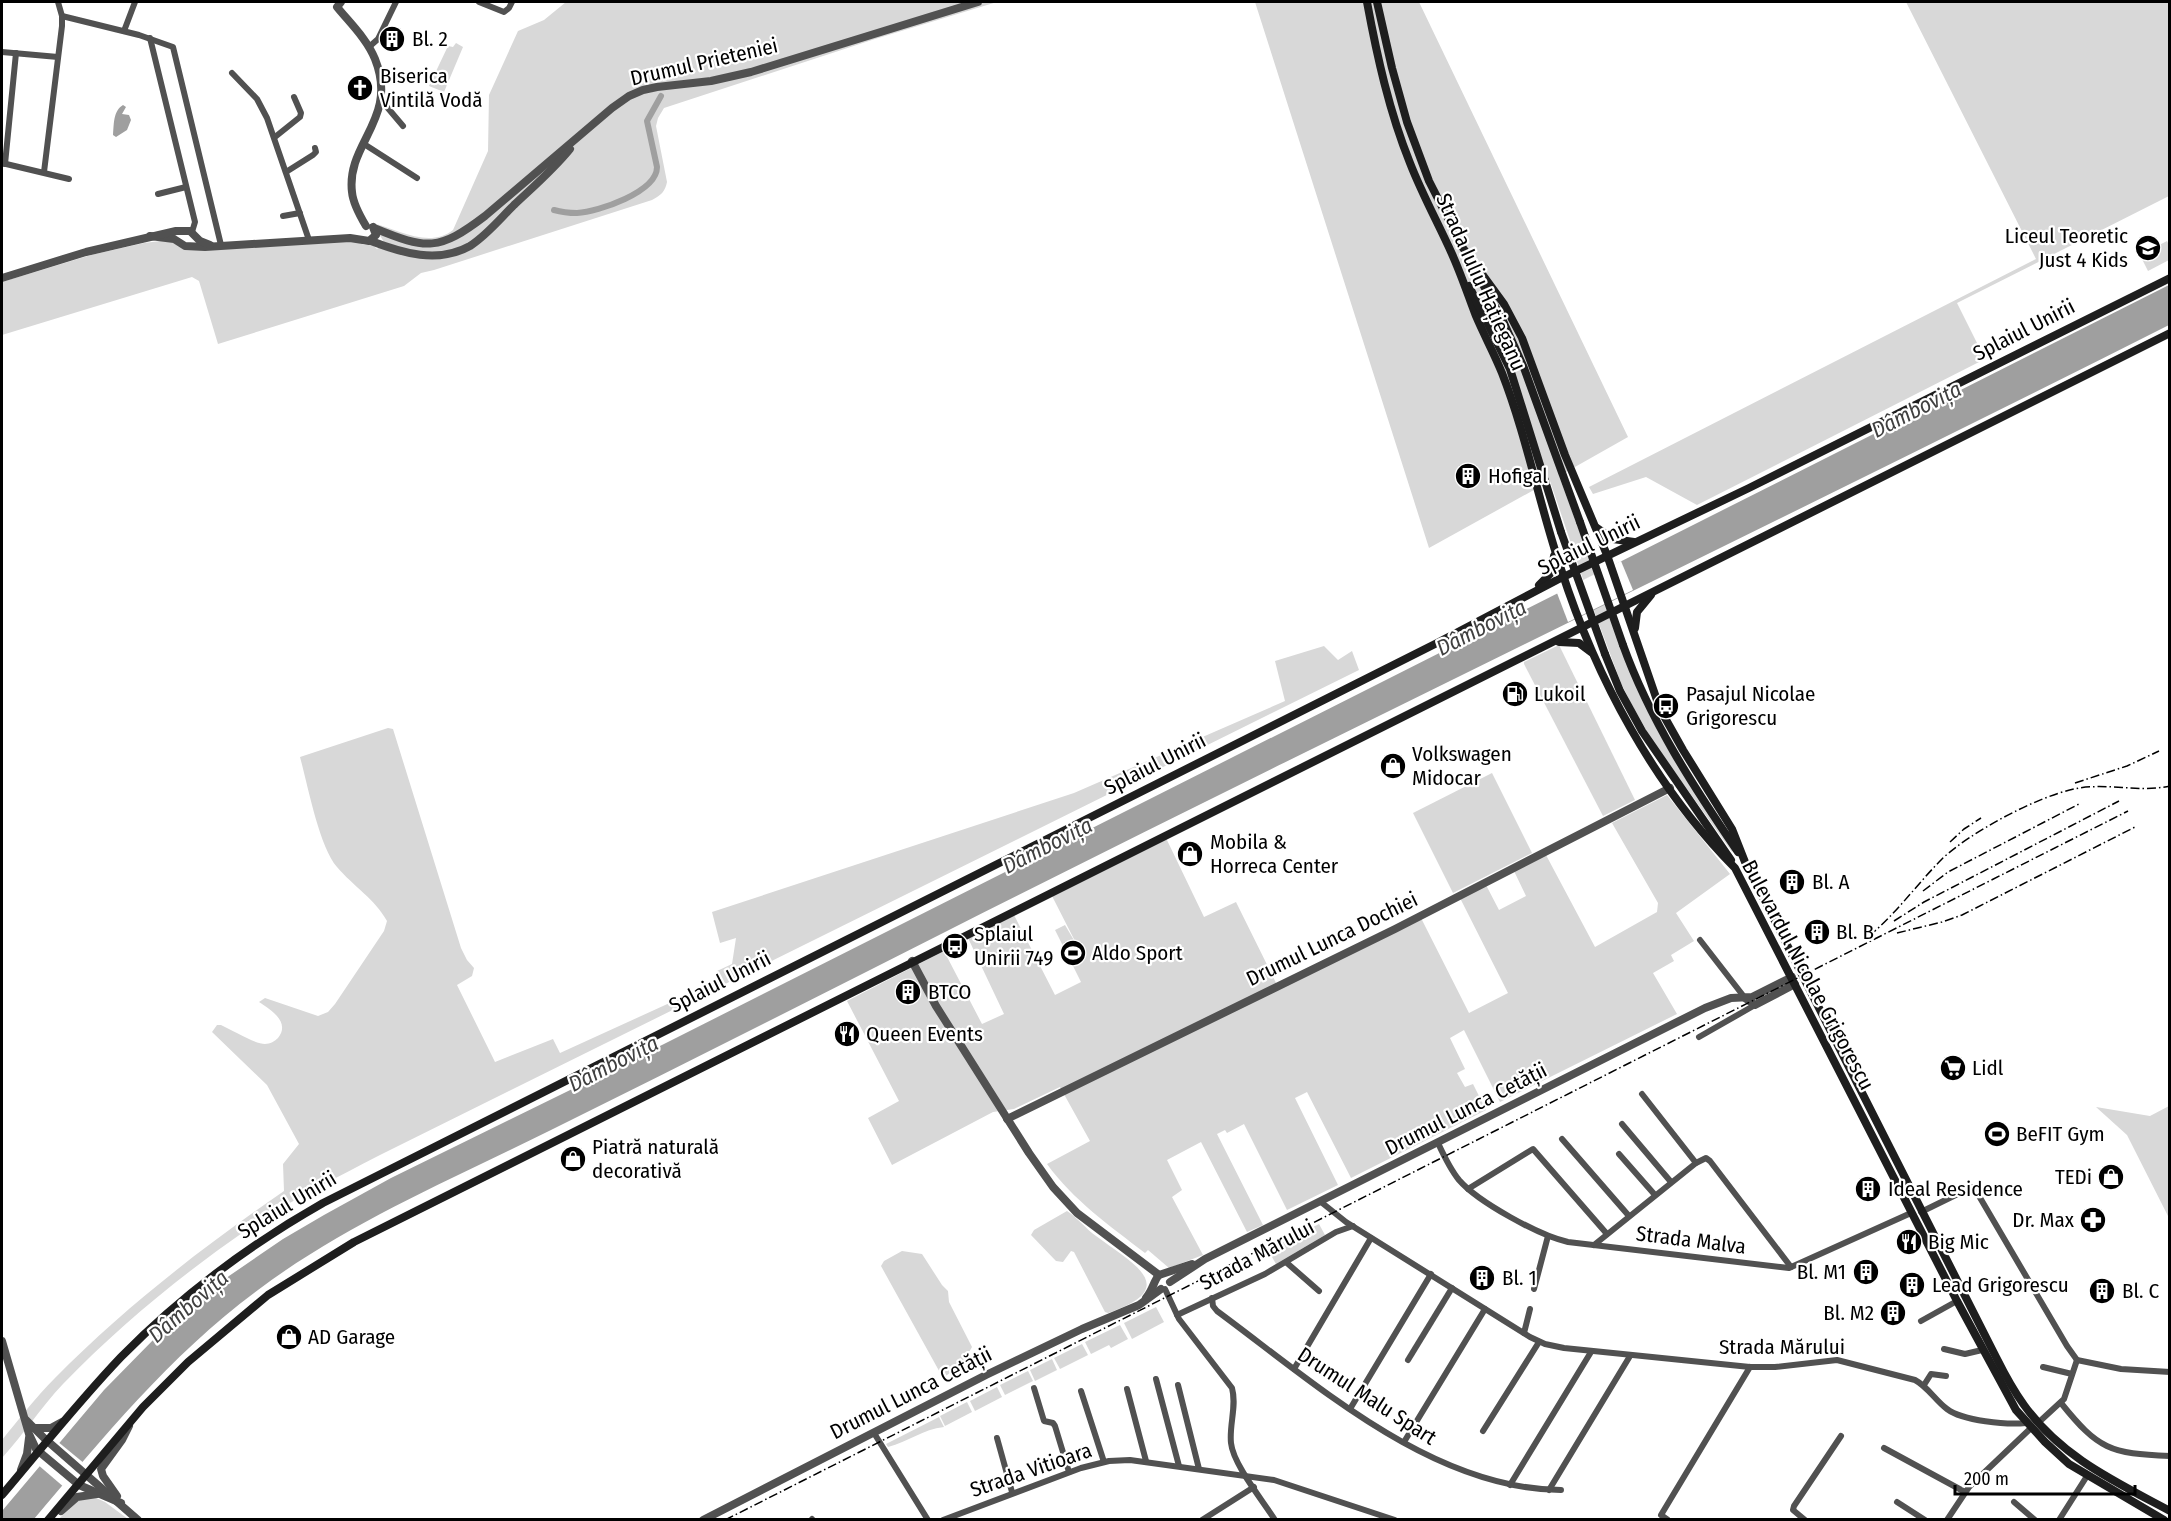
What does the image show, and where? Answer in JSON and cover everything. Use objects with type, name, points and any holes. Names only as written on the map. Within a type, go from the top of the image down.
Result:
[{"type":"main road","name":"Strada Iuliu Hațieganu","points":[[1367,2],[1382,72],[1402,143],[1419,186],[1452,254],[1510,397],[1563,577],[1582,628]]},
{"type":"main road","name":"Strada Iuliu Hațieganu","points":[[1377,2],[1392,68],[1412,139],[1440,206],[1462,248],[1499,296],[1514,321],[1625,606]]},
{"type":"main road","points":[[1462,248],[1497,308],[1514,344],[1641,690],[1662,734],[1745,862]]},
{"type":"main road","points":[[1452,254],[1510,369],[1561,532],[1605,654],[1624,699],[1642,731],[1723,845],[1735,868]]},
{"type":"main road","name":"Splaiul Unirii","points":[[2,1495],[41,1454],[70,1415],[123,1356],[188,1296],[260,1240],[323,1203],[1437,643],[1563,577],[1749,488],[2169,278]]},
{"type":"main road","points":[[48,1520],[75,1482],[188,1362],[276,1290],[328,1257],[381,1228],[912,961],[1553,643],[2169,333]]},
{"type":"main road","points":[[1594,525],[1613,539],[1636,542]]},
{"type":"main road","points":[[1522,598],[1551,573],[1554,565],[1554,546]]},
{"type":"main road","points":[[1636,641],[1636,616],[1654,591]]},
{"type":"main road","name":"Bulevardul Nicolae Grigorescu","points":[[1625,606],[1648,680],[1665,719],[1732,829],[1745,862],[1921,1212],[2032,1425],[2091,1469],[2169,1511]]},
{"type":"main road","name":"Bulevardul Nicolae Grigorescu","points":[[1582,628],[1624,718],[1670,788],[1713,844],[1735,868],[2010,1401],[2057,1454],[2087,1476],[2164,1520]]},
{"type":"main road","points":[[1553,643],[1579,643],[1594,655]]},
{"type":"main road","points":[[1911,1213],[1921,1212]]},
{"type":"street","points":[[44,172],[62,16],[58,2]]},
{"type":"street","points":[[124,31],[135,2]]},
{"type":"street","points":[[369,47],[378,39],[396,2]]},
{"type":"street","points":[[479,2],[504,12],[512,2]]},
{"type":"street","name":"Drumul Prieteniei","points":[[367,228],[419,244],[434,244],[451,240],[485,216],[617,104],[642,90],[711,81],[751,72],[978,2]]},
{"type":"street","points":[[337,3],[369,47],[378,70],[381,100],[377,116],[354,169],[352,186],[355,204],[367,228],[376,235],[367,240]]},
{"type":"street","points":[[62,16],[150,38],[173,47],[219,245]]},
{"type":"street","points":[[150,38],[195,222],[191,233],[195,241],[190,246]]},
{"type":"street","points":[[2,52],[58,57]]},
{"type":"street","points":[[16,53],[3,164],[69,179]]},
{"type":"street","points":[[232,73],[257,99],[275,137],[309,240]]},
{"type":"street","points":[[275,137],[300,117],[301,113],[294,97]]},
{"type":"street","points":[[381,100],[403,126]]},
{"type":"street","points":[[150,236],[163,236],[190,246],[350,238],[367,240],[426,256],[447,254],[469,246],[482,236],[556,165],[584,132]]},
{"type":"street","points":[[364,144],[417,178]]},
{"type":"street","points":[[286,172],[313,155],[316,152],[315,148]]},
{"type":"street","points":[[158,194],[186,187]]},
{"type":"street","points":[[283,216],[300,213]]},
{"type":"street","points":[[367,228],[361,234],[367,240]]},
{"type":"street","points":[[350,238],[367,228]]},
{"type":"street","points":[[2,278],[86,252],[150,236],[191,233],[203,243],[219,245]]},
{"type":"street","points":[[180,241],[181,235],[191,233]]},
{"type":"street","name":"Drumul Lunca Dochiei","points":[[1008,1119],[1356,949],[1670,788]]},
{"type":"street","points":[[1700,940],[1745,998],[1755,1005]]},
{"type":"street","points":[[912,961],[929,996],[1041,1172],[1068,1204],[1161,1282],[1176,1315],[1232,1388],[1234,1398],[1231,1444],[1234,1455],[1275,1520]]},
{"type":"street","points":[[1699,1037],[1793,981]]},
{"type":"street","name":"Drumul Lunca Cetății","points":[[703,1520],[1042,1348],[1139,1305],[1161,1282],[1705,1008],[1731,998],[1758,995],[1793,981]]},
{"type":"street","points":[[1642,1094],[1696,1163]]},
{"type":"street","points":[[1622,1124],[1671,1182]]},
{"type":"street","points":[[1562,1139],[1629,1216]]},
{"type":"street","name":"Strada Malva","points":[[1438,1143],[1455,1175],[1468,1189],[1548,1236],[1568,1242],[1791,1267]]},
{"type":"street","points":[[1468,1189],[1533,1149],[1607,1234]]},
{"type":"street","points":[[1619,1154],[1655,1195]]},
{"type":"street","points":[[1594,1245],[1704,1158],[1710,1161],[1791,1267],[1911,1213]]},
{"type":"street","points":[[1921,1212],[1972,1187],[1982,1200],[2077,1360],[2121,1369],[2169,1371]]},
{"type":"street","name":"Strada Mărului","points":[[1321,1202],[1371,1238],[1539,1342],[1591,1352],[1750,1367],[1775,1367],[1837,1360],[1915,1380],[1924,1385],[1946,1409],[1957,1415],[2032,1425]]},
{"type":"street","name":"Strada Mărului","points":[[1176,1315],[1287,1263],[1336,1232],[1353,1226]]},
{"type":"street","points":[[1534,1289],[1548,1236]]},
{"type":"street","points":[[1294,1369],[1371,1238]]},
{"type":"street","points":[[1287,1263],[1319,1291]]},
{"type":"street","points":[[1350,1409],[1431,1274]]},
{"type":"street","points":[[1407,1360],[1452,1288]]},
{"type":"street","name":"Drumul Malu Spart","points":[[1212,1298],[1216,1311],[1350,1409],[1404,1442],[1455,1469],[1485,1480],[1561,1490]]},
{"type":"street","points":[[1921,1321],[1957,1301]]},
{"type":"street","points":[[1404,1442],[1485,1309]]},
{"type":"street","points":[[1524,1333],[1530,1309]]},
{"type":"street","points":[[2,1341],[24,1416],[31,1431],[33,1445],[75,1482],[123,1505]]},
{"type":"street","points":[[1483,1431],[1539,1342]]},
{"type":"street","points":[[1944,1349],[1965,1354],[1982,1350]]},
{"type":"street","points":[[1510,1485],[1591,1352]]},
{"type":"street","points":[[1549,1490],[1630,1356]]},
{"type":"street","points":[[1947,1520],[1965,1492],[2032,1425],[2061,1403],[2077,1360]]},
{"type":"street","points":[[1665,1517],[1750,1367]]},
{"type":"street","points":[[2043,1367],[2072,1374]]},
{"type":"street","points":[[1924,1385],[1931,1374],[1946,1376]]},
{"type":"street","points":[[1156,1379],[1179,1466]]},
{"type":"street","points":[[1178,1385],[1199,1469]]},
{"type":"street","points":[[1034,1388],[1044,1421],[1054,1424],[1069,1472]]},
{"type":"street","points":[[1127,1389],[1146,1461]]},
{"type":"street","points":[[1080,1391],[1104,1462]]},
{"type":"street","points":[[2061,1403],[2087,1433],[2102,1445],[2126,1452],[2169,1456]]},
{"type":"street","points":[[31,1431],[51,1428],[70,1415]]},
{"type":"street","points":[[123,1505],[100,1468],[124,1437],[134,1418]]},
{"type":"street","points":[[31,1431],[50,1443],[138,1520]]},
{"type":"street","points":[[14,1480],[27,1454],[31,1431]]},
{"type":"street","points":[[874,1432],[928,1520]]},
{"type":"street","points":[[1805,1520],[1793,1510],[1794,1506],[1841,1436]]},
{"type":"street","points":[[997,1438],[1012,1492]]},
{"type":"street","points":[[1884,1448],[1965,1492]]},
{"type":"street","name":"Strada Vitioara","points":[[943,1520],[1069,1472],[1104,1462],[1121,1460],[1146,1461],[1288,1483],[1395,1520]]},
{"type":"street","points":[[2059,1520],[2087,1476]]},
{"type":"street","points":[[1202,1520],[1254,1487]]},
{"type":"street","points":[[53,1520],[73,1499],[84,1495],[101,1494]]},
{"type":"street","points":[[1897,1502],[1925,1520]]},
{"type":"street","points":[[2014,1502],[2035,1520]]},
{"type":"street","name":"Strada Vitioara","points":[[962,1511],[966,1520]]},
{"type":"shaded area","points":[[566,2],[997,2],[664,108],[656,126],[667,182],[664,191],[658,196],[652,200],[421,273],[404,286],[218,344],[199,281],[192,277],[2,335],[2,282],[91,255],[169,240],[185,248],[352,240],[364,245],[372,244],[377,249],[384,242],[372,223],[423,238],[434,238],[453,230],[488,151],[489,95],[518,31],[544,20]]},
{"type":"shaded area","points":[[1255,2],[1419,2],[1628,437],[1559,476],[1641,698],[1670,753],[1732,852],[1652,740],[1621,683],[1550,481],[1429,548]]},
{"type":"shaded area","points":[[1906,2],[2169,2],[2169,196],[1957,303],[1985,359],[1697,505],[1646,477],[1593,494],[1589,487],[2036,259]]},
{"type":"shaded area","points":[[456,43],[463,47],[444,92],[429,86],[448,46],[453,47]]},
{"type":"shaded area","points":[[123,105],[126,107],[122,114],[129,115],[131,120],[127,130],[116,137],[113,135],[115,118],[117,111]]},
{"type":"shaded area","points":[[2167,241],[2169,260],[2148,271],[2140,255]]},
{"type":"shaded area","points":[[2169,285],[2169,325],[1101,854],[551,1130],[438,1184],[327,1244],[292,1266],[226,1315],[167,1369],[34,1519],[2,1520],[2,1511],[104,1390],[157,1336],[229,1276],[283,1239],[324,1215],[391,1178],[664,1044]]},
{"type":"shaded area","points":[[1559,645],[1635,800],[1603,816],[1524,664]]},
{"type":"shaded area","points":[[1324,646],[1338,660],[1352,651],[1359,670],[380,1155],[277,1210],[197,1266],[127,1323],[63,1384],[2,1458],[2,1440],[41,1393],[82,1352],[165,1279],[284,1191],[283,1164],[299,1144],[267,1085],[212,1032],[217,1025],[221,1025],[261,1043],[267,1044],[274,1041],[281,1032],[281,1021],[259,1002],[265,998],[318,1016],[328,1012],[384,931],[387,921],[370,899],[343,874],[331,857],[319,831],[300,757],[388,728],[393,729],[461,948],[474,968],[472,976],[457,985],[495,1062],[553,1039],[560,1053],[720,980],[717,971],[732,964],[736,938],[720,943],[712,912],[1074,793],[1285,701],[1275,661]]},
{"type":"shaded area","points":[[1492,773],[1532,853],[1453,893],[1413,813]]},
{"type":"shaded area","points":[[1667,795],[1730,874],[1676,913],[1694,941],[1671,955],[1674,961],[1653,973],[1677,1014],[1500,1102],[1464,1030],[1450,1038],[1465,1069],[1457,1073],[1465,1087],[1473,1084],[1486,1110],[1351,1178],[1307,1092],[1295,1098],[1338,1185],[1287,1210],[1244,1124],[1227,1133],[1225,1130],[1217,1134],[1263,1225],[1247,1232],[1201,1142],[1167,1160],[1182,1190],[1172,1197],[1203,1255],[1169,1268],[1148,1250],[1145,1253],[1105,1222],[1057,1177],[1047,1164],[1090,1141],[1060,1087],[1014,1109],[993,1112],[892,1165],[868,1118],[899,1101],[847,1001],[944,951],[982,1024],[1004,1014],[968,938],[1014,915],[1055,995],[1081,982],[1055,930],[1065,925],[1078,947],[1052,896],[1166,838],[1204,917],[1236,902],[1279,989],[1421,918],[1469,1013],[1508,993],[1460,898],[1486,885],[1499,910],[1526,896],[1514,871],[1546,855],[1595,947],[1657,912],[1658,903],[1612,823]]},
{"type":"shaded area","points":[[2169,1106],[2169,1218],[2127,1135],[2096,1107],[2150,1116]]},
{"type":"shaded area","points":[[1067,1211],[1124,1256],[1144,1275],[1147,1285],[1143,1294],[1130,1304],[1108,1313],[1105,1312],[1074,1252],[1071,1251],[1063,1262],[1056,1261],[1031,1235],[1034,1230]]},
{"type":"shaded area","points":[[1319,1224],[1325,1235],[1276,1264],[1268,1250]]},
{"type":"shaded area","points":[[902,1251],[922,1254],[948,1291],[949,1302],[972,1347],[962,1364],[943,1378],[881,1266],[884,1261]]},
{"type":"shaded area","points":[[1156,1307],[1164,1322],[1132,1339],[1124,1323]]},
{"type":"shaded area","points":[[1120,1325],[1128,1339],[1111,1348],[1109,1345],[1091,1354],[1085,1342]]},
{"type":"shaded area","points":[[1082,1344],[1088,1355],[1060,1369],[1054,1358]]},
{"type":"shaded area","points":[[1052,1359],[1057,1370],[1035,1381],[1030,1370]]},
{"type":"shaded area","points":[[1028,1371],[1033,1381],[1005,1395],[1000,1385]]},
{"type":"shaded area","points":[[997,1387],[1002,1397],[975,1411],[970,1401]]},
{"type":"shaded area","points":[[967,1402],[972,1412],[945,1426],[940,1416]]},
{"type":"shaded area","points":[[939,1417],[944,1427],[929,1430],[888,1447],[886,1444]]},
{"type":"shaded area","points":[[94,1497],[128,1519],[58,1520],[78,1499]]},
{"type":"pier","points":[[1621,561],[1633,590],[1568,622],[1557,593]]},
{"type":"pier","points":[[57,1441],[85,1464],[65,1488],[37,1464]]},
{"type":"waterway","points":[[554,210],[577,213],[598,209],[625,199],[647,185],[657,167],[647,121],[661,96]]},
{"type":"railway","points":[[2075,783],[2127,766],[2159,751]]},
{"type":"railway","points":[[1869,936],[1889,918],[1942,859],[1969,838],[2004,817],[2041,800],[2074,789],[2170,786]]},
{"type":"railway","points":[[1894,921],[1924,902],[2119,801]]},
{"type":"railway","points":[[1923,891],[1948,872],[2079,804]]},
{"type":"railway","points":[[725,1520],[2128,811]]},
{"type":"railway","points":[[1950,842],[1981,818]]},
{"type":"railway","points":[[1897,933],[1962,915],[2137,826]]},
{"type":"place","name":"Bl. 2","points":[[392,39]]},
{"type":"place","name":"Biserica Vintilă Vodă","points":[[360,88]]},
{"type":"place","name":"Liceul Teoretic Just 4 Kids","points":[[2148,248]]},
{"type":"place","name":"Hofigal","points":[[1468,476]]},
{"type":"place","name":"Lukoil","points":[[1515,694]]},
{"type":"place","name":"Pasajul Nicolae Grigorescu","points":[[1666,706]]},
{"type":"place","name":"Volkswagen Midocar","points":[[1393,766]]},
{"type":"place","name":"Mobila & Horreca Center","points":[[1190,854]]},
{"type":"place","name":"Bl. A","points":[[1792,882]]},
{"type":"place","name":"Bl. B","points":[[1817,932]]},
{"type":"place","name":"Splaiul Unirii 749","points":[[955,946]]},
{"type":"place","name":"Aldo Sport","points":[[1073,953]]},
{"type":"place","name":"BTCO","points":[[908,992]]},
{"type":"place","name":"Queen Events","points":[[847,1034]]},
{"type":"place","name":"Lidl","points":[[1953,1068]]},
{"type":"place","name":"BeFIT Gym","points":[[1997,1134]]},
{"type":"place","name":"Piatră naturală decorativă","points":[[573,1159]]},
{"type":"place","name":"TEDi","points":[[2111,1177]]},
{"type":"place","name":"Ideal Residence","points":[[1868,1189]]},
{"type":"place","name":"Dr. Max","points":[[2093,1220]]},
{"type":"place","name":"Big Mic","points":[[1909,1242]]},
{"type":"place","name":"Bl. M1","points":[[1866,1272]]},
{"type":"place","name":"Bl. 1","points":[[1482,1278]]},
{"type":"place","name":"Lead Grigorescu","points":[[1912,1285]]},
{"type":"place","name":"Bl. C","points":[[2102,1291]]},
{"type":"place","name":"Bl. M2","points":[[1893,1313]]},
{"type":"place","name":"AD Garage","points":[[289,1337]]},
{"type":"water label","name":"Dâmbovița","points":[[1916,409]]},
{"type":"water label","name":"Dâmbovița","points":[[1481,627]]},
{"type":"water label","name":"Dâmbovița","points":[[1047,845]]},
{"type":"water label","name":"Dâmbovița","points":[[613,1063]]},
{"type":"water label","name":"Dâmbovița","points":[[188,1306]]}]
